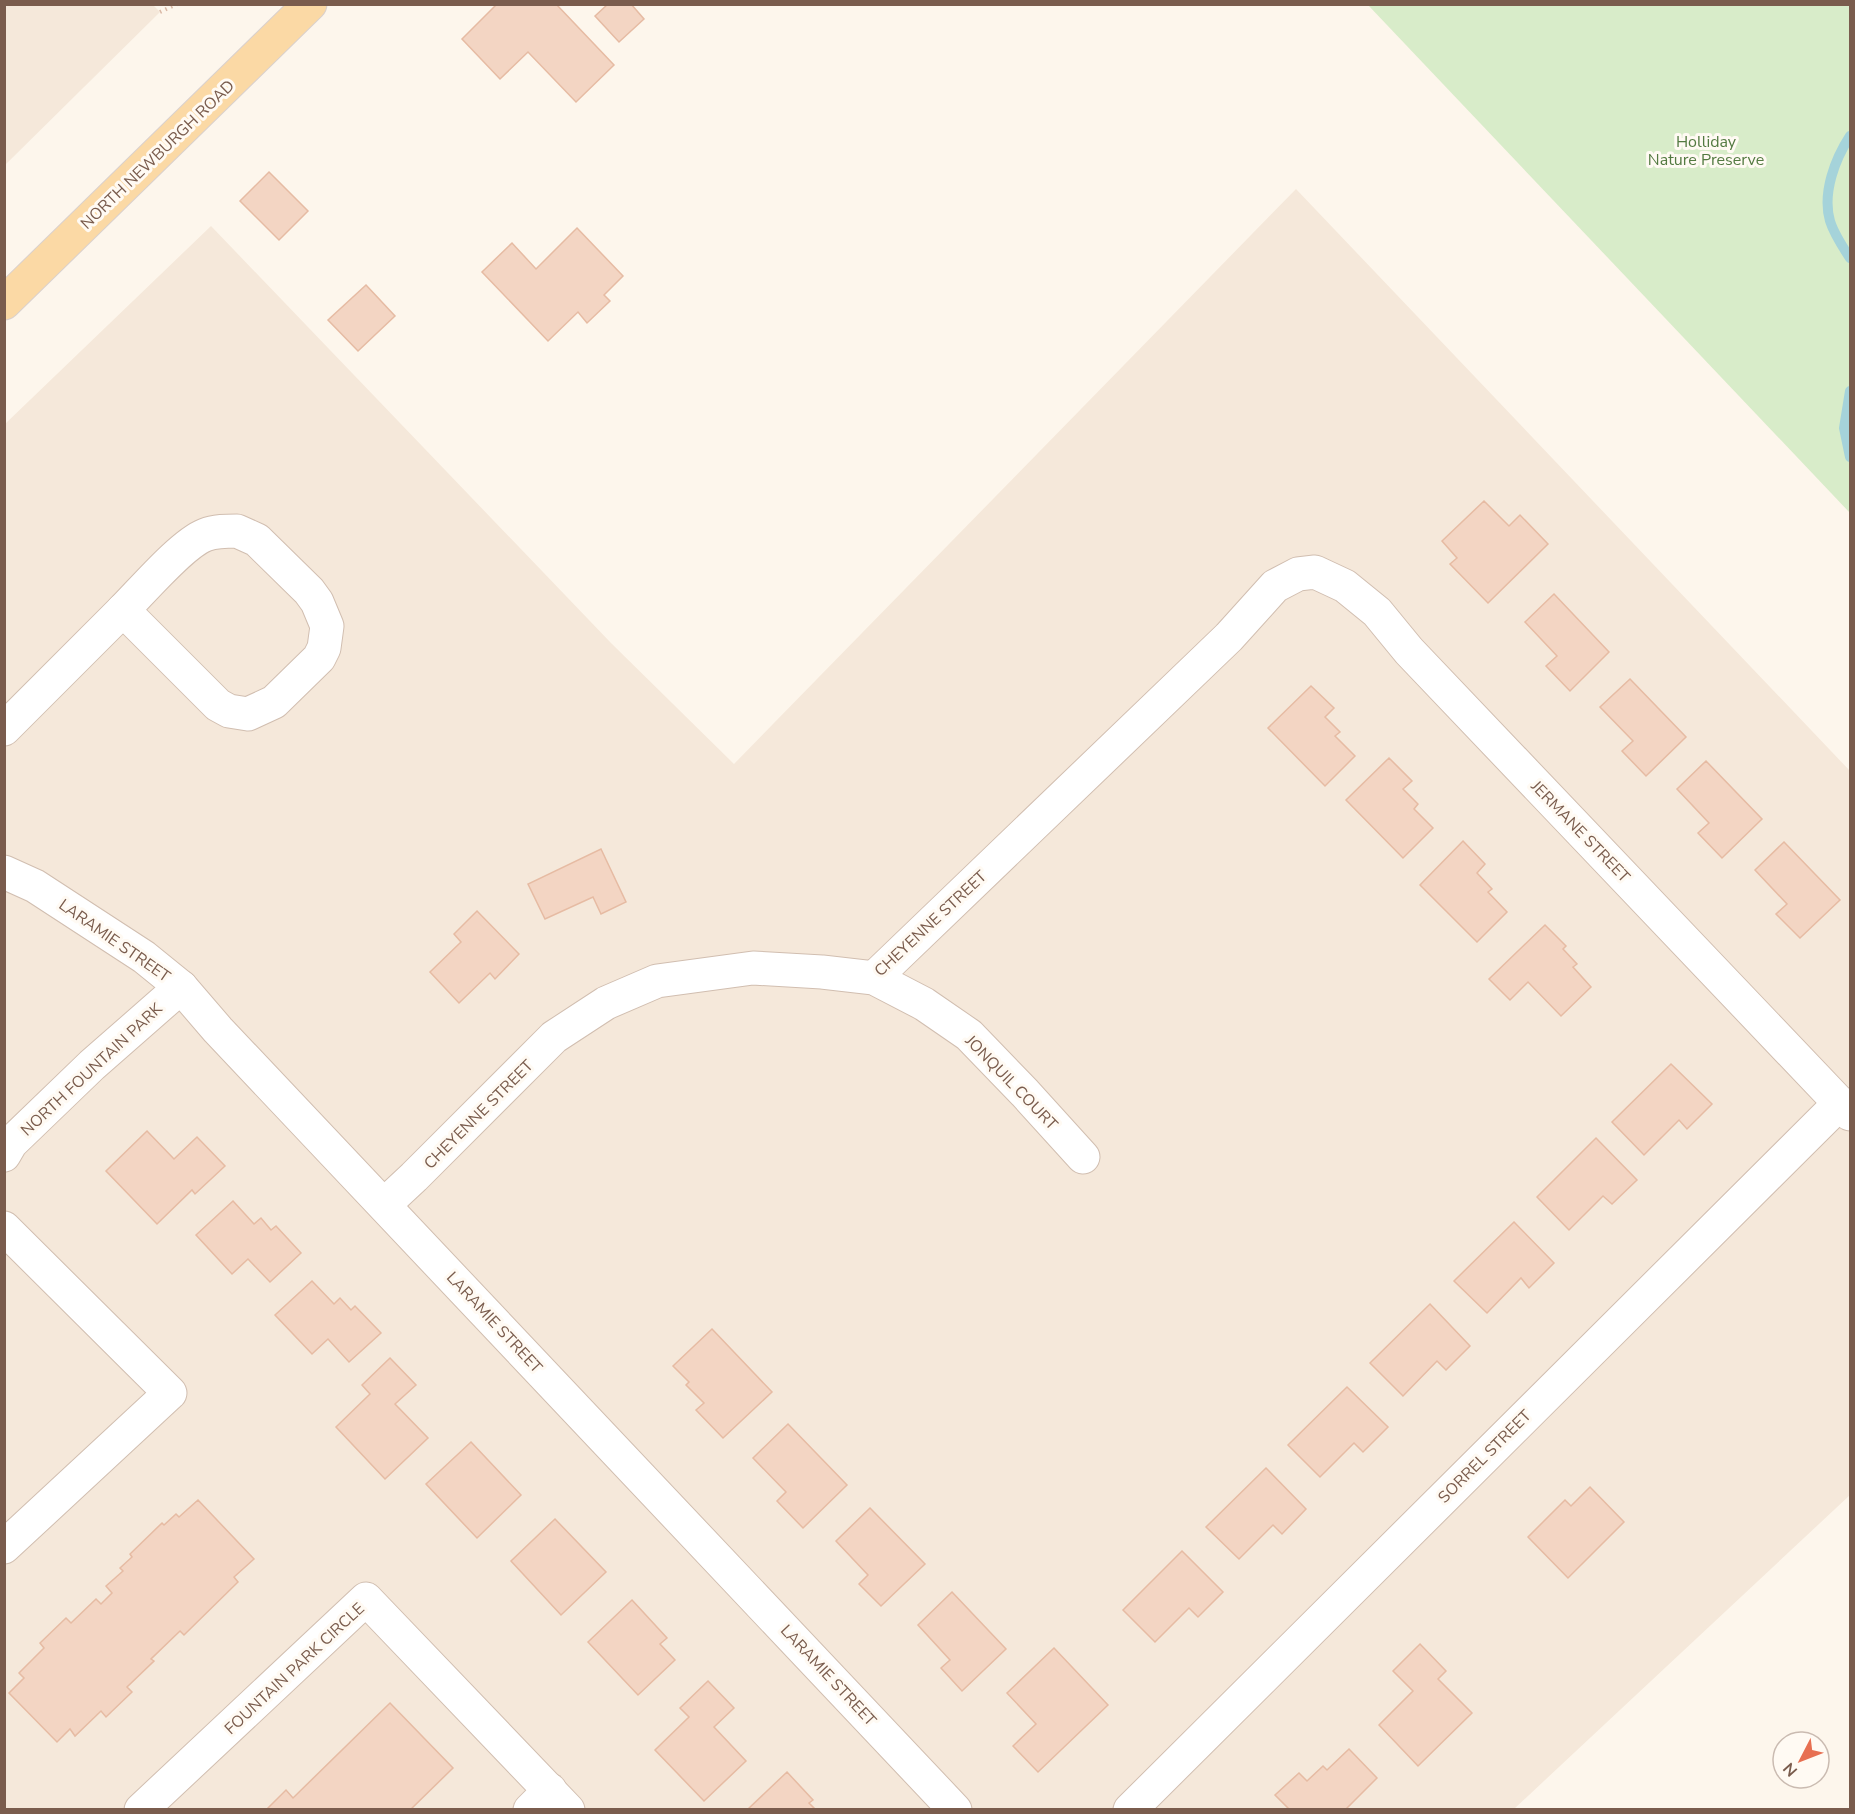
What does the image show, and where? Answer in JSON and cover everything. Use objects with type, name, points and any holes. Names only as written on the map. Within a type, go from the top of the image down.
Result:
[{"type":"main road","name":"NORTH NEWBURGH ROAD","points":[[4,303],[310,4]]},
{"type":"street","points":[[4,729],[123,610],[186,548],[204,535],[237,531],[257,540],[317,602],[327,626],[324,648],[319,658],[274,702],[248,714],[229,711],[218,705],[123,610]]},
{"type":"street","name":"JERMANE STREET","points":[[1298,574],[1315,572],[1345,586],[1377,612],[1409,651],[1845,1109]]},
{"type":"street","name":"CHEYENNE STREET","points":[[384,1205],[555,1037],[606,1003],[629,992],[657,981],[753,968],[874,978],[1229,637],[1275,586],[1298,574]]},
{"type":"street","name":"LARAMIE STREET","points":[[4,872],[35,886],[105,931],[144,957],[181,987],[226,1039],[955,1809]]},
{"type":"street","name":"JONQUIL COURT","points":[[874,978],[924,1004],[969,1035],[1083,1157]]},
{"type":"street","name":"NORTH FOUNTAIN PARK","points":[[4,1155],[11,1143],[92,1065],[181,987]]},
{"type":"street","name":"SORREL STREET","points":[[1130,1809],[1845,1109]]},
{"type":"street","points":[[4,1228],[170,1393],[4,1547]]},
{"type":"street","name":"FOUNTAIN PARK CIRCLE","points":[[141,1809],[366,1599],[549,1803]]},
{"type":"path","points":[[160,12],[177,4]]},
{"type":"shaded area","points":[[5,4],[153,5],[160,12],[5,165]]},
{"type":"shaded area","points":[[1296,189],[1850,771],[1850,1495],[1514,1809],[5,1809],[5,424],[211,226],[611,643],[734,764]]},
{"type":"green space","name":"Holliday Nature Preserve","points":[[1368,5],[1850,5],[1850,513]]},
{"type":"building","points":[[497,4],[556,4],[614,65],[576,102],[528,52],[500,79],[462,39]]},
{"type":"building","points":[[608,4],[631,4],[644,19],[619,42],[595,16]]},
{"type":"building","points":[[269,172],[308,211],[279,240],[240,201]]},
{"type":"building","points":[[577,228],[623,276],[604,295],[610,301],[587,323],[578,312],[548,341],[482,272],[512,243],[536,269]]},
{"type":"building","points":[[366,285],[395,316],[358,351],[328,320]]},
{"type":"building","points":[[1484,501],[1509,526],[1520,515],[1548,544],[1488,603],[1450,564],[1457,558],[1442,541]]},
{"type":"building","points":[[1554,594],[1609,652],[1570,691],[1546,666],[1557,656],[1525,622]]},
{"type":"building","points":[[1630,679],[1686,737],[1646,776],[1622,751],[1633,741],[1600,707]]},
{"type":"building","points":[[1311,686],[1334,708],[1325,717],[1340,732],[1335,736],[1355,756],[1325,786],[1268,728]]},
{"type":"building","points":[[1389,758],[1412,781],[1403,789],[1418,804],[1414,809],[1433,828],[1403,858],[1346,800]]},
{"type":"building","points":[[1706,761],[1762,819],[1722,858],[1698,833],[1709,823],[1677,789]]},
{"type":"building","points":[[1463,841],[1485,864],[1477,873],[1492,889],[1488,892],[1507,912],[1477,942],[1420,885]]},
{"type":"building","points":[[1784,842],[1840,900],[1800,938],[1776,914],[1787,904],[1755,870]]},
{"type":"building","points":[[601,849],[626,902],[601,914],[593,897],[545,919],[528,884]]},
{"type":"building","points":[[477,911],[519,954],[495,979],[490,973],[459,1003],[430,972],[461,942],[454,934]]},
{"type":"building","points":[[1545,925],[1566,946],[1563,949],[1577,964],[1573,967],[1591,987],[1561,1016],[1528,982],[1510,1000],[1489,979]]},
{"type":"building","points":[[1671,1064],[1712,1104],[1687,1129],[1679,1120],[1644,1155],[1612,1122]]},
{"type":"building","points":[[147,1131],[174,1159],[197,1137],[225,1166],[195,1194],[192,1190],[157,1224],[106,1171]]},
{"type":"building","points":[[1596,1138],[1637,1180],[1612,1204],[1603,1196],[1569,1230],[1537,1197]]},
{"type":"building","points":[[233,1201],[254,1224],[261,1218],[271,1230],[276,1226],[301,1253],[270,1282],[248,1259],[232,1274],[196,1235]]},
{"type":"building","points":[[1514,1222],[1554,1263],[1529,1288],[1521,1278],[1487,1313],[1454,1281]]},
{"type":"building","points":[[312,1281],[334,1304],[340,1298],[351,1310],[355,1306],[381,1333],[349,1362],[328,1339],[312,1354],[275,1315]]},
{"type":"building","points":[[1430,1304],[1470,1346],[1446,1370],[1437,1361],[1403,1396],[1370,1363]]},
{"type":"building","points":[[712,1329],[772,1392],[723,1438],[696,1410],[704,1403],[686,1385],[689,1382],[673,1366]]},
{"type":"building","points":[[390,1358],[416,1385],[395,1404],[428,1438],[385,1479],[336,1427],[370,1394],[362,1385]]},
{"type":"building","points":[[1347,1387],[1388,1427],[1363,1452],[1354,1443],[1320,1477],[1288,1445]]},
{"type":"building","points":[[788,1424],[847,1485],[803,1528],[777,1501],[786,1492],[753,1458]]},
{"type":"building","points":[[471,1442],[521,1495],[477,1538],[426,1484]]},
{"type":"building","points":[[1266,1468],[1306,1509],[1282,1534],[1273,1525],[1239,1559],[1206,1527]]},
{"type":"building","points":[[1590,1487],[1624,1522],[1568,1578],[1528,1537],[1565,1500],[1571,1506]]},
{"type":"building","points":[[198,1500],[254,1559],[234,1577],[238,1582],[184,1635],[180,1631],[151,1659],[154,1661],[127,1687],[132,1692],[106,1717],[101,1711],[75,1736],[70,1729],[57,1742],[9,1693],[24,1678],[19,1673],[44,1648],[40,1643],[66,1618],[71,1623],[96,1599],[101,1604],[112,1593],[106,1586],[123,1571],[120,1568],[132,1557],[130,1554],[162,1523],[164,1525],[176,1514],[179,1517]]},
{"type":"building","points":[[870,1508],[925,1564],[881,1606],[859,1584],[868,1575],[836,1541]]},
{"type":"building","points":[[555,1519],[606,1572],[561,1615],[511,1561]]},
{"type":"building","points":[[1182,1551],[1223,1592],[1198,1617],[1189,1608],[1155,1642],[1123,1610]]},
{"type":"building","points":[[952,1592],[1006,1649],[962,1691],[941,1668],[950,1660],[918,1625]]},
{"type":"building","points":[[632,1600],[667,1638],[660,1644],[675,1660],[638,1695],[588,1642]]},
{"type":"building","points":[[1420,1644],[1446,1671],[1438,1679],[1472,1713],[1418,1766],[1379,1725],[1413,1691],[1393,1671]]},
{"type":"building","points":[[1054,1648],[1108,1705],[1038,1772],[1013,1746],[1036,1724],[1007,1693]]},
{"type":"building","points":[[708,1681],[734,1708],[714,1727],[746,1761],[704,1801],[655,1750],[689,1717],[680,1708]]},
{"type":"building","points":[[390,1703],[453,1768],[410,1810],[266,1810],[286,1790],[293,1798]]},
{"type":"building","points":[[1349,1749],[1377,1778],[1345,1810],[1290,1810],[1275,1795],[1299,1773],[1307,1781],[1323,1766],[1327,1770]]},
{"type":"building","points":[[787,1772],[813,1800],[809,1803],[816,1810],[747,1810]]},
{"type":"waterway","points":[[1850,136],[1839,155],[1831,177],[1828,199],[1830,221],[1838,240],[1850,258]]},
{"type":"waterway","points":[[1850,391],[1844,428],[1850,457]]}]
